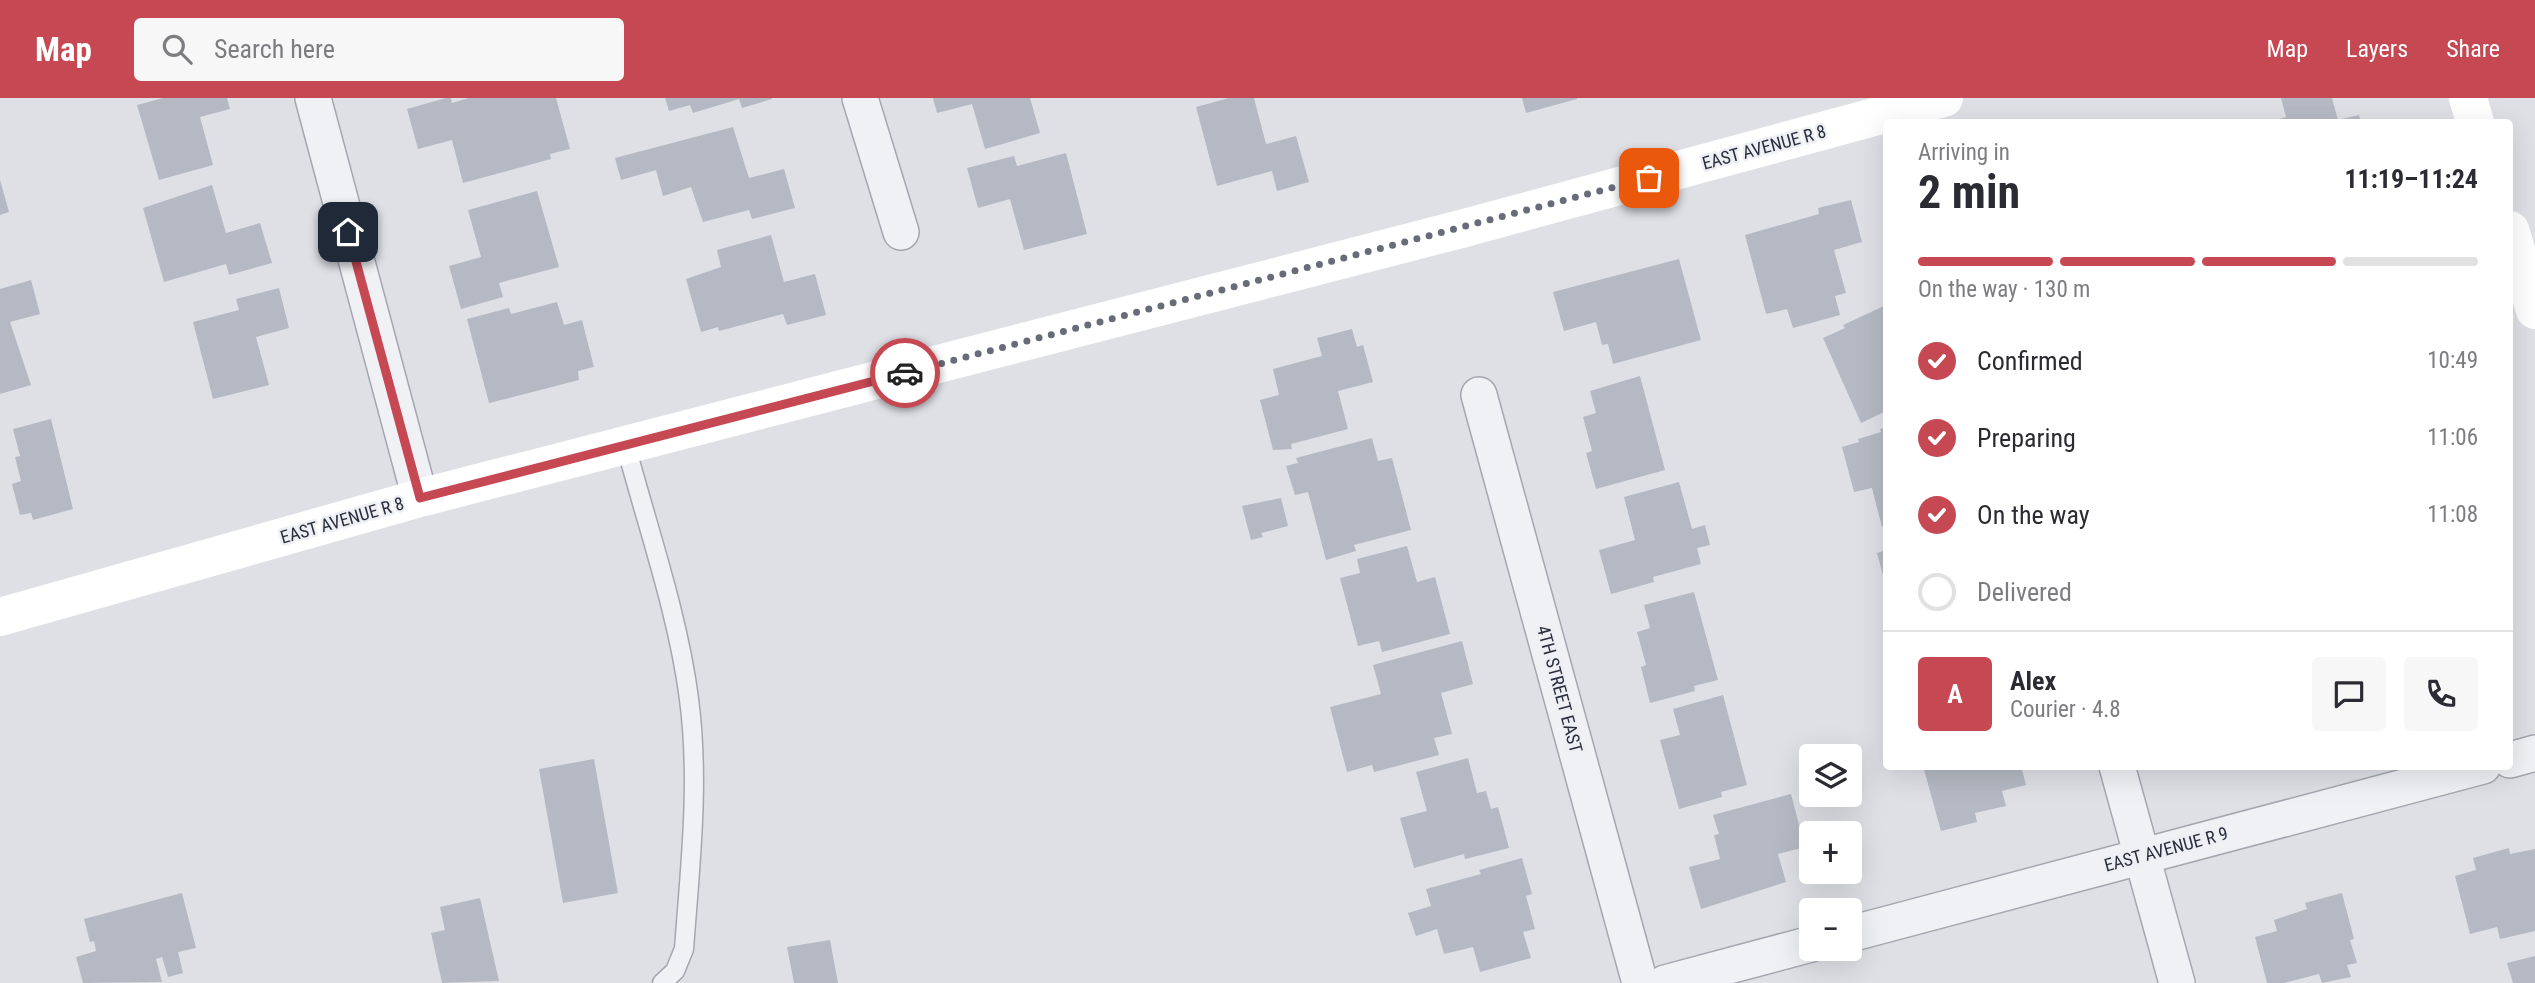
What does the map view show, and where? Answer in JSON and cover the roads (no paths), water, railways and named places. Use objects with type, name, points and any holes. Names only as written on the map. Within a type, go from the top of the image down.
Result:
[{"type":"street","points":[[313,98],[420,498]]},
{"type":"street","points":[[860,98],[901,232]]},
{"type":"street","name":"EAST AVENUE R 8","points":[[0,617],[420,498],[1461,229],[1944,98]]},
{"type":"street","points":[[2468,98],[2474,119]]},
{"type":"street","points":[[2513,240],[2535,310]]},
{"type":"street","name":"4TH STREET EAST","points":[[1479,395],[1640,983]]},
{"type":"street","points":[[2513,759],[2535,753]]},
{"type":"street","points":[[2118,770],[2176,983]]},
{"type":"street","name":"EAST AVENUE R 9","points":[[1862,931],[2468,770]]},
{"type":"street","points":[[1665,983],[1799,947]]},
{"type":"lane","points":[[626,446],[683,657],[690,702],[694,770],[684,949],[675,971],[662,983]]}]
